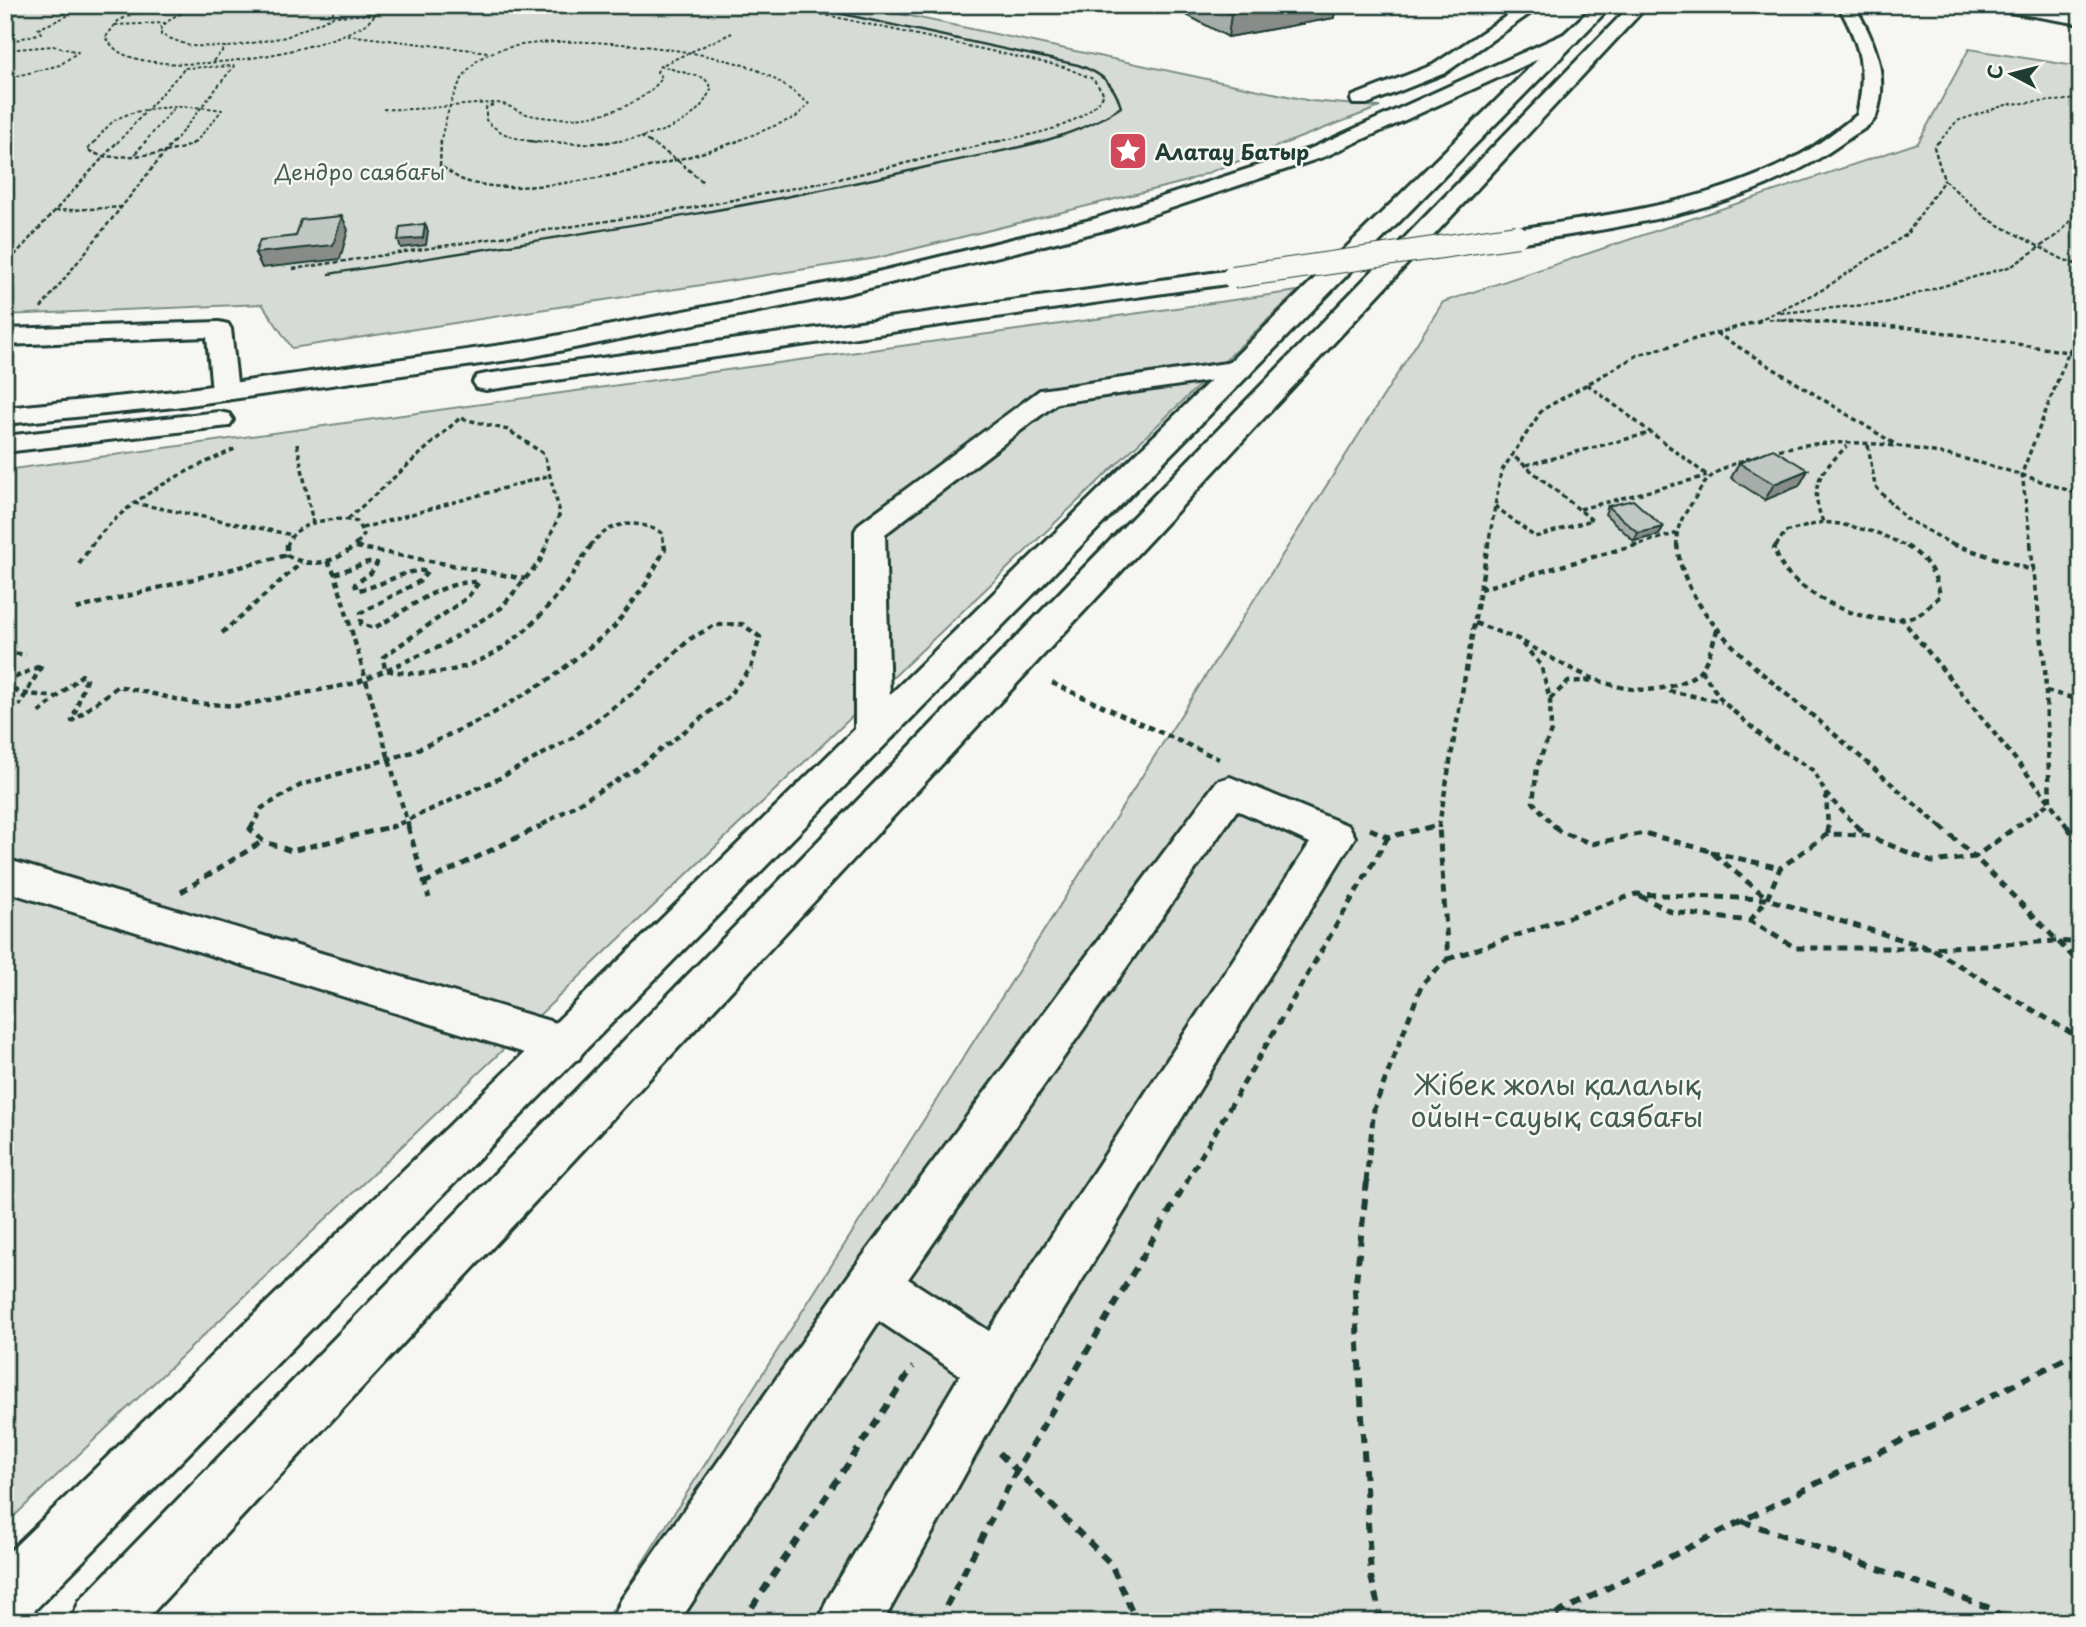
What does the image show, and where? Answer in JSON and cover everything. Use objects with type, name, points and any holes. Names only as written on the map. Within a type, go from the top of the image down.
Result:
[{"type":"main road","points":[[1360,100],[1439,69],[1534,5]]},
{"type":"main road","points":[[5,1598],[1604,5]]},
{"type":"main road","points":[[102,1622],[1640,5]]},
{"type":"main road","points":[[465,385],[1617,221],[1728,194],[1808,159],[1866,117],[1874,85],[1870,50],[1846,5]]},
{"type":"main road","points":[[1997,5],[2081,19]]},
{"type":"main road","points":[[5,416],[225,392],[524,350],[845,287],[1101,224],[1319,152],[1466,87],[1570,37]]},
{"type":"main road","points":[[12,337],[219,329],[225,392]]},
{"type":"main road","points":[[873,733],[870,531],[1049,396],[1240,369]]},
{"type":"main road","points":[[5,444],[163,428],[245,416]]},
{"type":"main road","points":[[932,675],[982,697]]},
{"type":"main road","points":[[643,1622],[872,1286],[1230,791],[1335,837],[966,1416],[849,1622]]},
{"type":"main road","points":[[5,875],[563,1045]]},
{"type":"main road","points":[[872,1286],[940,1328],[997,1368]]},
{"type":"path","points":[[5,19],[24,5]]},
{"type":"path","points":[[5,43],[41,33],[38,29],[43,24],[61,20],[67,16],[63,14],[92,5]]},
{"type":"path","points":[[152,5],[114,24],[105,38],[106,44],[118,53],[156,62],[212,62],[234,66]]},
{"type":"path","points":[[204,5],[165,23],[161,27],[161,35],[173,42],[194,46],[227,46],[298,34],[320,25],[332,16],[335,12],[333,5]]},
{"type":"path","points":[[5,266],[184,68],[276,54],[346,35],[369,23],[382,5]]},
{"type":"path","points":[[293,270],[692,208],[830,181],[1042,131],[1088,114],[1104,94],[1099,83],[1088,75],[1064,67],[780,5]]},
{"type":"path","points":[[332,16],[378,14]]},
{"type":"path","points":[[114,24],[165,23]]},
{"type":"path","points":[[383,109],[404,110],[496,103],[535,115],[573,117],[612,111],[637,103],[654,90],[662,78],[657,72],[660,66],[732,33]]},
{"type":"path","points":[[346,35],[489,52],[523,44],[555,43],[694,52],[744,64],[800,94],[809,104],[799,117],[677,160],[585,180],[540,186],[500,185],[463,180],[440,166],[438,155],[455,89],[471,64],[489,52]]},
{"type":"path","points":[[208,67],[227,46]]},
{"type":"path","points":[[5,50],[62,47],[74,48],[78,52],[53,68],[5,79]]},
{"type":"path","points":[[184,68],[234,66]]},
{"type":"path","points":[[12,337],[122,207],[234,66]]},
{"type":"path","points":[[496,103],[486,108],[486,120],[499,133],[528,142],[559,146],[640,136],[672,128],[693,117],[708,101],[712,89],[704,78],[660,66]]},
{"type":"path","points":[[2081,99],[2009,104],[1957,121],[1934,148],[1944,180],[1986,218],[2081,266]]},
{"type":"path","points":[[202,106],[222,110],[193,145],[165,152],[104,156],[87,150],[116,119],[146,110],[174,108],[202,106]]},
{"type":"path","points":[[135,154],[174,108]]},
{"type":"path","points":[[640,136],[677,160],[703,182]]},
{"type":"path","points":[[1448,959],[1439,825],[1501,472],[1542,410],[1638,355],[1766,319],[1822,290],[1907,234],[1944,180]]},
{"type":"path","points":[[54,212],[122,207]]},
{"type":"path","points":[[1778,313],[1885,303],[2012,266],[2060,233],[2081,208]]},
{"type":"path","points":[[1766,319],[1914,328],[2081,354]]},
{"type":"path","points":[[1716,333],[1902,449]]},
{"type":"path","points":[[2050,802],[2046,691],[2022,473],[2069,351],[2081,338]]},
{"type":"path","points":[[1587,384],[1708,476]]},
{"type":"path","points":[[39,713],[82,675],[86,679],[72,721],[118,686],[193,703],[238,706],[365,679],[441,646],[501,608],[540,561],[560,513],[544,454],[508,430],[460,418],[348,519],[313,523],[293,535],[287,542],[286,555]]},
{"type":"path","points":[[1526,466],[1651,433]]},
{"type":"path","points":[[297,444],[313,523]]},
{"type":"path","points":[[1579,509],[1708,476],[1754,454],[1805,445],[1868,445],[1902,449],[2022,473],[2081,495]]},
{"type":"path","points":[[1823,522],[1814,503],[1817,476],[1847,445]]},
{"type":"path","points":[[1868,445],[1875,485],[1905,518],[1957,547],[2034,571]]},
{"type":"path","points":[[79,564],[92,542],[133,503],[169,480],[237,448]]},
{"type":"path","points":[[1495,506],[1535,537],[1592,520],[1512,455]]},
{"type":"path","points":[[362,528],[551,475]]},
{"type":"path","points":[[1708,476],[1678,524],[1677,558],[1700,604],[1718,628],[1731,645],[1975,858],[2081,965]]},
{"type":"path","points":[[133,503],[293,535]]},
{"type":"path","points":[[76,610],[286,555],[301,563],[327,561],[355,547],[364,534],[362,528],[348,519]]},
{"type":"path","points":[[1823,522],[1861,527],[1880,533],[1914,551],[1936,574],[1940,596],[1935,605],[1924,612],[1900,617],[1873,616],[1832,605],[1813,596],[1785,574],[1777,563],[1774,551],[1776,541],[1792,527],[1823,522]]},
{"type":"path","points":[[385,670],[427,677],[473,666],[511,643],[546,610],[593,543],[607,529],[624,523],[648,525],[662,533],[665,549],[646,584],[614,627],[553,677],[487,717],[412,752],[301,785],[262,808],[250,829],[263,841],[291,850],[388,829],[498,779],[572,738],[634,692],[690,639],[715,625],[742,624],[760,637],[758,655],[740,686],[680,737],[602,794],[508,845],[424,883]]},
{"type":"path","points":[[1480,589],[1678,533]]},
{"type":"path","points":[[355,547],[525,579]]},
{"type":"path","points":[[327,561],[335,574],[429,898]]},
{"type":"path","points":[[335,574],[368,562],[377,563],[371,573],[355,584],[357,590],[377,588],[412,571],[428,571],[421,581],[361,613],[361,624],[374,628],[394,620],[445,588],[467,579],[479,582],[467,598],[383,657],[385,670]]},
{"type":"path","points":[[222,633],[301,563]]},
{"type":"path","points":[[1900,617],[2050,802],[2081,847]]},
{"type":"path","points":[[1474,623],[1518,639],[1596,680],[1630,688],[1668,690],[1723,702]]},
{"type":"path","points":[[1668,690],[1702,670],[1718,628]]},
{"type":"path","points":[[1518,639],[1541,665],[1550,699],[1551,731],[1537,767],[1533,802],[1559,831],[1592,845],[1644,833],[1780,868]]},
{"type":"path","points":[[5,652],[26,655]]},
{"type":"path","points":[[19,706],[25,694],[42,666],[5,682],[19,693],[25,694],[58,697]]},
{"type":"path","points":[[1702,670],[1723,702],[1771,744],[1813,770],[1826,794],[1864,835]]},
{"type":"path","points":[[1550,699],[1568,682],[1596,680]]},
{"type":"path","points":[[1052,683],[1226,763]]},
{"type":"path","points":[[2046,691],[2081,700]]},
{"type":"path","points":[[1826,794],[1828,834]]},
{"type":"path","points":[[1750,921],[1767,899],[1780,868],[1828,834],[1864,835],[1931,862],[1975,858],[2050,802]]},
{"type":"path","points":[[1363,825],[1388,836],[1439,825]]},
{"type":"path","points":[[938,1622],[1016,1472],[1388,836]]},
{"type":"path","points":[[141,916],[263,841]]},
{"type":"path","points":[[1710,851],[1767,899]]},
{"type":"path","points":[[1636,894],[1672,912],[1750,921],[1796,948],[1930,948],[2057,941],[2081,943]]},
{"type":"path","points":[[1382,1622],[1371,1577],[1356,1278],[1374,1110],[1422,984],[1448,959],[1636,894],[1767,899],[1930,948],[2081,1039]]},
{"type":"path","points":[[742,1622],[940,1328]]},
{"type":"path","points":[[1539,1622],[2081,1351]]},
{"type":"path","points":[[966,1416],[1016,1472],[1111,1564],[1138,1622]]},
{"type":"path","points":[[1741,1521],[1990,1608],[2007,1622]]},
{"type":"green space","name":"Дендро саябағы","points":[[5,5],[858,5],[1311,101],[1380,107],[1184,182],[877,258],[292,348],[262,304],[5,315]]},
{"type":"green space","name":"Жібек жолы қалалық ойын-сауық саябағы","points":[[1969,49],[2081,67],[2081,1622],[605,1622],[1443,302],[1918,143]]},
{"type":"green space","points":[[1298,291],[5,1525],[5,470]]},
{"type":"building","points":[[1214,5],[1280,5],[1231,14]]},
{"type":"building","points":[[342,216],[333,245],[255,253],[260,240],[296,236],[301,220]]},
{"type":"building","points":[[425,224],[423,238],[398,240],[400,227]]},
{"type":"building","points":[[1773,449],[1808,470],[1774,484],[1739,463]]},
{"type":"building","points":[[1633,500],[1663,527],[1638,533],[1608,506]]},
{"type":"railway","points":[[329,274],[633,225],[860,182],[1031,144],[1078,129],[1121,107],[1115,91],[1106,80],[1078,65],[801,5]]},
{"type":"place","name":"Алатау Батыр","points":[[1128,151]]}]
